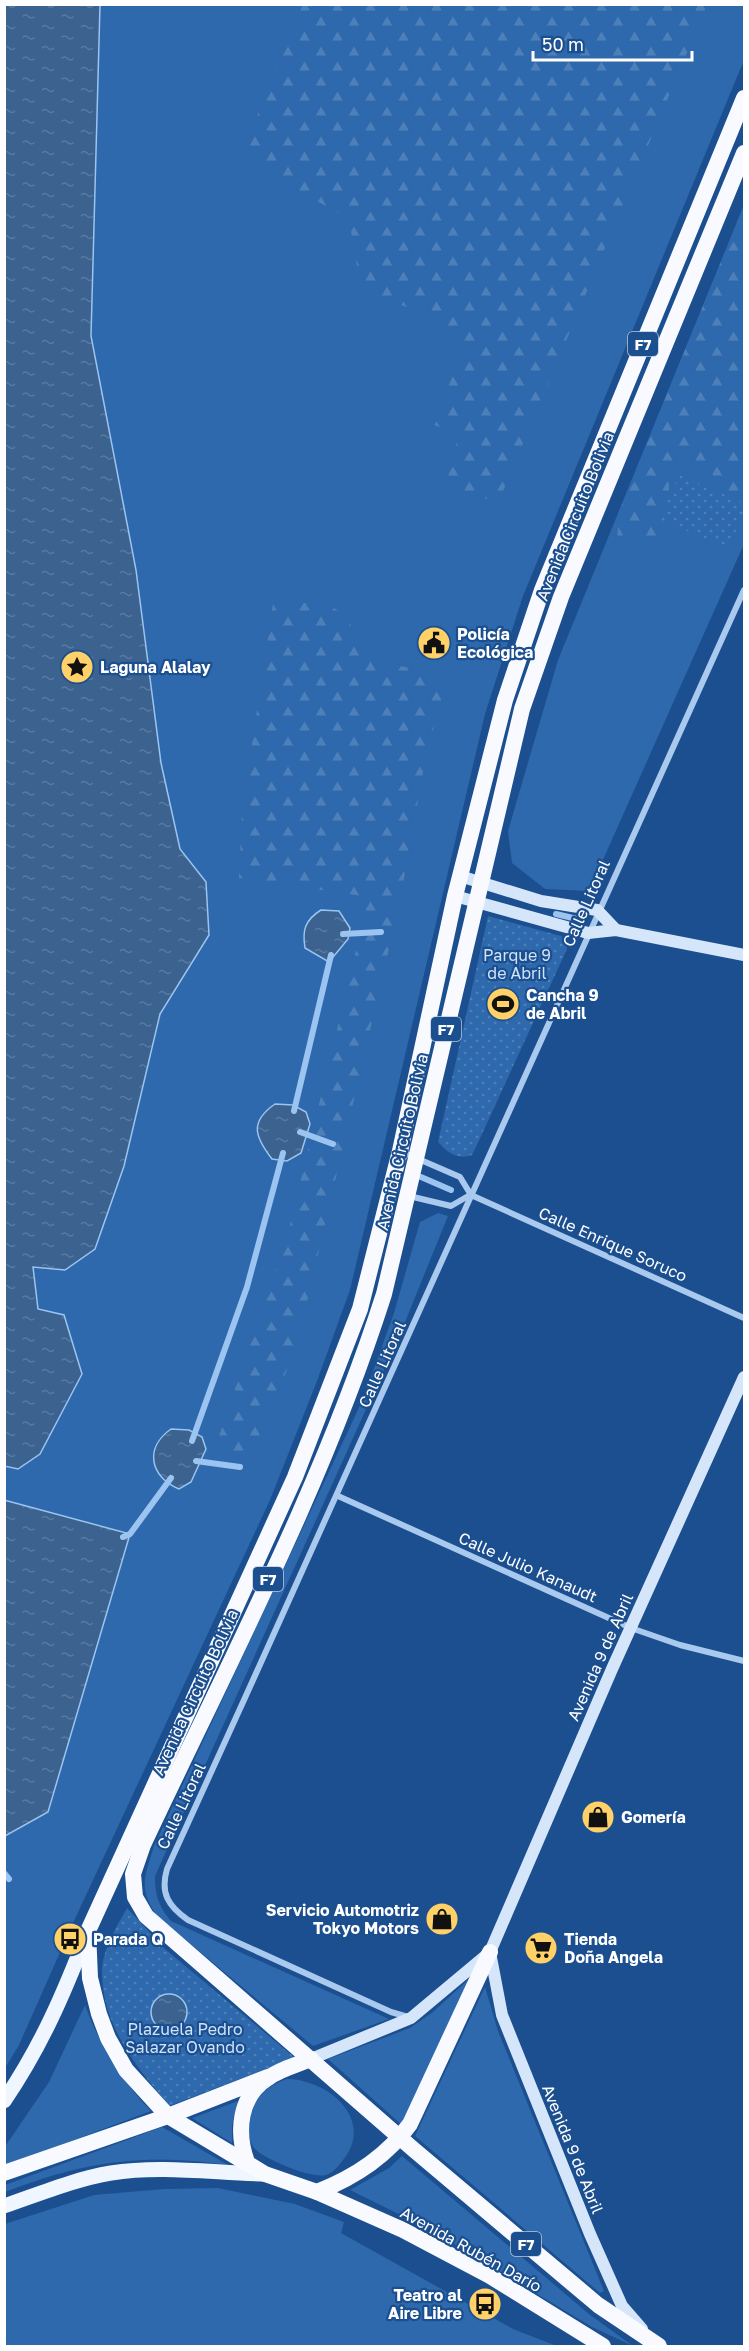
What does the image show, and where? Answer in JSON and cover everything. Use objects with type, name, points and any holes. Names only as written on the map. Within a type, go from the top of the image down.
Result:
[{"type":"highway","name":"Avenida Circuito Bolivia","points":[[247,2162],[168,2116],[126,2070],[108,2038],[99,2014],[90,1978],[88,1931],[241,1598],[311,1439],[360,1310],[400,1151],[455,896],[505,700],[539,599],[744,98]]},
{"type":"highway","name":"Avenida Circuito Bolivia","points":[[311,2059],[146,1916],[135,1897],[133,1874],[143,1845],[312,1485],[358,1377],[384,1294],[479,881],[522,709],[554,615],[744,153]]},
{"type":"highway","points":[[268,2077],[252,2091],[244,2109],[240,2127],[247,2162],[284,2183],[317,2192],[342,2182],[400,2138],[410,2124],[490,1952]]},
{"type":"highway","points":[[4,2173],[168,2116],[311,2059]]},
{"type":"highway","name":"F7","points":[[311,2059],[400,2138]]},
{"type":"highway","name":"Avenida Rubén Darío","points":[[400,2138],[604,2310],[658,2345]]},
{"type":"highway","name":"Avenida Rubén Darío","points":[[317,2192],[404,2230],[490,2276],[603,2346]]},
{"type":"main road","points":[[460,876],[541,901],[597,910],[616,930]]},
{"type":"main road","points":[[455,896],[588,933],[616,930],[744,955]]},
{"type":"main road","name":"Avenida 9 de Abril","points":[[311,2059],[411,2018],[490,1952],[631,1628],[744,1377]]},
{"type":"main road","name":"Avenida Circuito Bolivia","points":[[4,2101],[28,2066],[56,2014],[88,1931]]},
{"type":"main road","name":"Avenida 9 de Abril","points":[[490,1952],[501,2015],[590,2234],[622,2306],[658,2345]]},
{"type":"main road","points":[[4,2206],[64,2185],[111,2173],[163,2169],[265,2174]]},
{"type":"street","name":"Calle Litoral","points":[[411,2018],[390,2012],[188,1920],[173,1909],[164,1889],[167,1869],[338,1496],[597,910],[744,590]]},
{"type":"street","name":"Calle Enrique Soruco","points":[[400,1151],[459,1177],[471,1195],[744,1318]]},
{"type":"street","points":[[390,1192],[451,1206],[471,1195]]},
{"type":"street","name":"Calle Julio Kanaudt","points":[[338,1496],[631,1628],[680,1645],[744,1661]]},
{"type":"green space","points":[[303,4],[707,5],[501,496],[466,502],[447,480],[459,434],[434,425],[465,342],[409,308],[361,290],[349,219],[288,185],[246,143]]},
{"type":"green space","points":[[100,5],[744,5],[744,60],[523,596],[485,714],[350,1290],[317,1381],[270,1500],[73,1923],[19,2045],[5,2068],[5,1466],[18,1469],[38,1310],[33,1267],[95,1249],[124,1166],[160,1014],[209,935],[206,882],[180,849],[161,763],[136,570],[91,336]]},
{"type":"green space","points":[[744,205],[744,544],[589,891],[545,889],[512,863],[508,831],[558,660]]},
{"type":"green space","points":[[744,205],[744,515],[706,466],[685,461],[669,480],[668,540],[617,541],[619,512]]},
{"type":"green space","points":[[679,475],[744,503],[744,512],[728,549],[660,519]]},
{"type":"green space","points":[[274,597],[336,609],[387,664],[448,674],[426,756],[400,901],[307,1302],[283,1382],[251,1455],[215,1448],[288,1233],[369,897],[239,878],[242,810]]},
{"type":"green space","name":"Parque 9 de Abril","points":[[488,916],[561,936],[566,940],[567,949],[472,1155],[462,1157],[449,1152],[438,1142]]},
{"type":"green space","points":[[438,1213],[448,1216],[401,1332],[155,1876],[158,1900],[171,1921],[389,2019],[313,2046],[158,1917],[147,1898],[146,1874],[154,1846],[363,1399],[394,1313],[420,1222]]},
{"type":"green space","name":"Plazuela Pedro Salazar Ovando","points":[[127,1908],[165,1949],[295,2058],[169,2106],[124,2045],[108,2010],[104,1992],[102,1972],[104,1955]]},
{"type":"green space","points":[[470,1978],[402,2125],[328,2059],[410,2028],[433,2012]]},
{"type":"green space","points":[[485,1987],[498,2031],[604,2291],[600,2293],[415,2136]]},
{"type":"green space","points":[[85,2005],[112,2061],[151,2111],[5,2166],[4,2148],[49,2082]]},
{"type":"green space","points":[[287,2079],[317,2086],[331,2094],[350,2116],[354,2130],[352,2145],[336,2169],[329,2174],[310,2174],[288,2167],[259,2152],[251,2142],[249,2121],[256,2101],[269,2088]]},
{"type":"green space","points":[[238,2101],[232,2125],[232,2143],[192,2118]]},
{"type":"green space","points":[[162,2127],[228,2165],[169,2160],[115,2162],[62,2173],[5,2192],[5,2185]]},
{"type":"green space","points":[[402,2156],[589,2314],[633,2346],[592,2327],[431,2230],[350,2190],[389,2168]]},
{"type":"green space","points":[[218,2188],[295,2204],[344,2222],[341,2233],[513,2329],[557,2346],[5,2346],[5,2224],[94,2195],[164,2189]]},
{"type":"water","name":"Laguna Alalay","points":[[5,4],[100,5],[91,336],[136,570],[161,763],[180,849],[206,882],[209,935],[160,1014],[124,1166],[95,1249],[65,1270],[33,1267],[38,1309],[64,1315],[82,1374],[40,1454],[18,1469],[4,1466]]},
{"type":"water","points":[[321,910],[339,911],[350,928],[348,939],[329,962],[305,948],[306,926],[311,918]]},
{"type":"water","points":[[275,1104],[293,1105],[306,1112],[310,1124],[301,1153],[287,1161],[272,1159],[262,1144],[257,1130],[261,1117]]},
{"type":"water","points":[[171,1429],[189,1430],[202,1437],[206,1449],[191,1482],[179,1489],[162,1477],[154,1462],[157,1445]]},
{"type":"water","points":[[4,1500],[130,1534],[48,1812],[5,1836]]},
{"type":"water","points":[[169,1994],[181,2000],[187,2012],[181,2024],[169,2030],[157,2024],[151,2012],[157,2000]]},
{"type":"waterway","points":[[556,914],[577,919]]},
{"type":"waterway","points":[[343,934],[381,932]]},
{"type":"waterway","points":[[294,1111],[331,955]]},
{"type":"waterway","points":[[300,1132],[333,1144]]},
{"type":"waterway","points":[[192,1441],[247,1287],[283,1153]]},
{"type":"waterway","points":[[421,1177],[451,1190]]},
{"type":"waterway","points":[[196,1461],[240,1467]]},
{"type":"waterway","points":[[123,1537],[130,1534],[171,1478]]},
{"type":"waterway","points":[[4,1873],[9,1879]]},
{"type":"place","name":"Policía Ecológica","points":[[434,643]]},
{"type":"place","name":"Laguna Alalay","points":[[77,667]]},
{"type":"place","name":"Cancha 9 de Abril","points":[[503,1004]]},
{"type":"place","name":"Gomería","points":[[598,1817]]},
{"type":"place","name":"Servicio Automotriz Tokyo Motors","points":[[442,1919]]},
{"type":"place","name":"Parada Q","points":[[70,1939]]},
{"type":"place","name":"Tienda Doña Angela","points":[[541,1948]]},
{"type":"place","name":"Teatro al Aire Libre","points":[[485,2304]]}]
